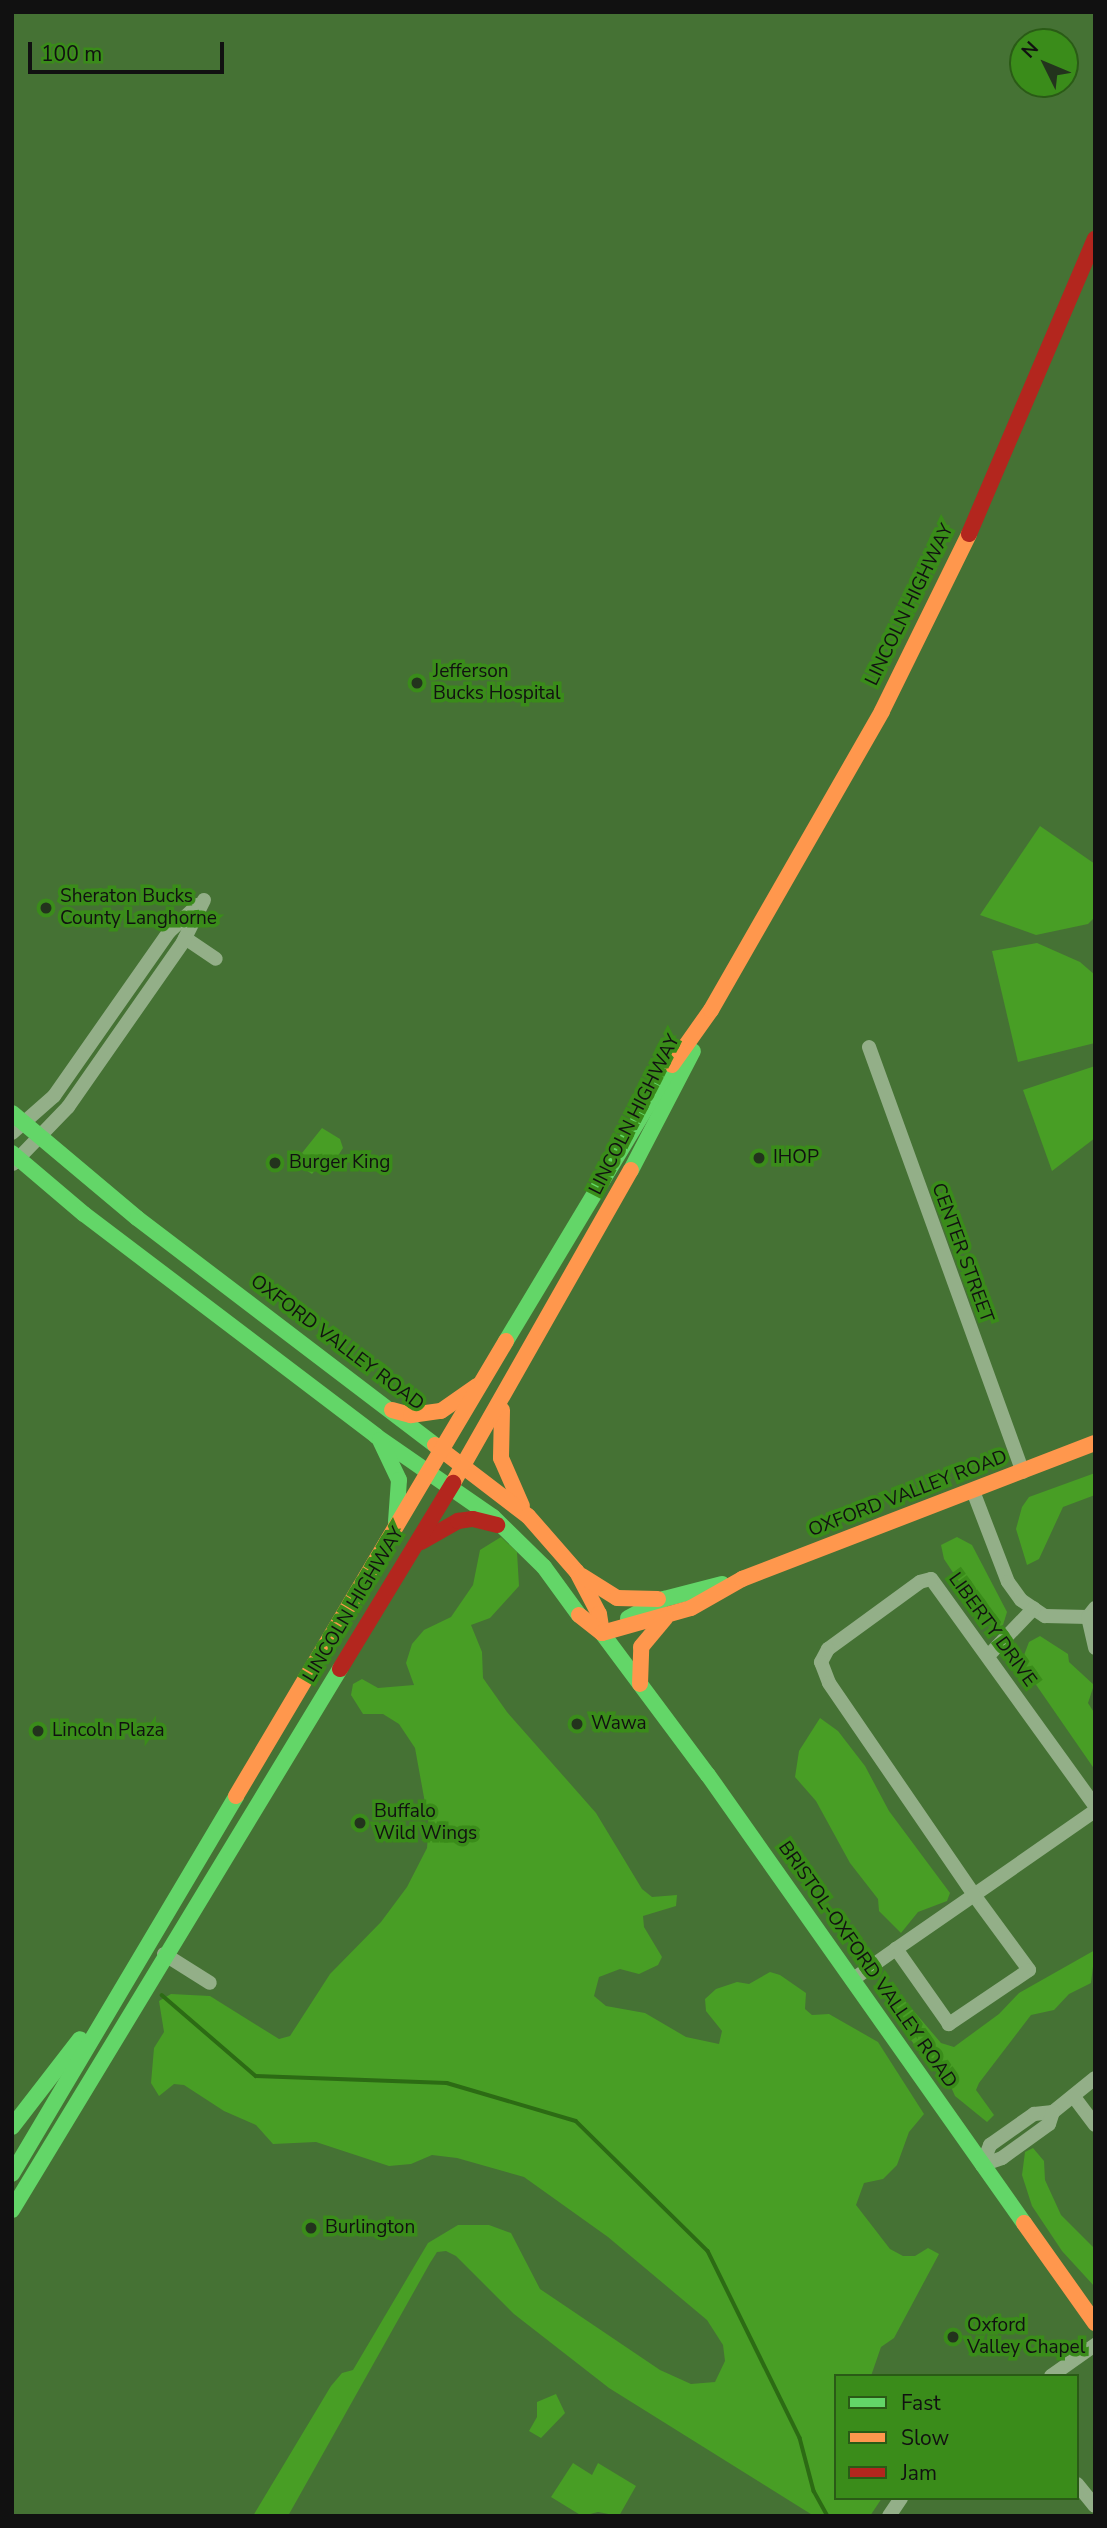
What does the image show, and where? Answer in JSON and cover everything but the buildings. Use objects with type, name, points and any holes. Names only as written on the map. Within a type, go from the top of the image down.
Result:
[{"type":"main road","name":"LINCOLN HIGHWAY","points":[[12,2174],[445,1451],[661,1081],[711,1010],[916,646],[1095,239]]},
{"type":"main road","name":"LINCOLN HIGHWAY","points":[[12,2210],[145,1985],[504,1399],[677,1090],[711,1010]]},
{"type":"main road","name":"OXFORD VALLEY ROAD","points":[[16,1123],[528,1516],[577,1572],[599,1614],[602,1633]]},
{"type":"main road","points":[[14,1159],[376,1436],[432,1472],[512,1534],[585,1624],[602,1633]]},
{"type":"main road","points":[[389,1409],[411,1415],[441,1411],[464,1398],[493,1370]]},
{"type":"main road","points":[[504,1399],[501,1458],[528,1516]]},
{"type":"main road","points":[[376,1436],[399,1480],[393,1535]]},
{"type":"main road","name":"OXFORD VALLEY ROAD","points":[[602,1633],[665,1618],[735,1582],[1095,1443]]},
{"type":"main road","points":[[414,1548],[444,1526],[473,1519],[512,1534]]},
{"type":"main road","points":[[577,1572],[617,1598],[664,1599]]},
{"type":"main road","name":"OXFORD VALLEY ROAD","points":[[602,1633],[664,1599],[735,1582]]},
{"type":"main road","points":[[640,1684],[641,1647],[665,1618]]},
{"type":"main road","name":"BRISTOL-OXFORD VALLEY ROAD","points":[[602,1633],[1095,2323]]},
{"type":"main road","points":[[12,2126],[130,1976]]},
{"type":"street","points":[[14,1159],[68,1107],[185,938],[204,900],[169,932],[54,1096],[16,1123]]},
{"type":"street","points":[[185,938],[216,959]]},
{"type":"street","name":"CENTER STREET","points":[[869,1047],[1023,1472]]},
{"type":"street","points":[[973,1491],[1008,1582],[1045,1616],[1091,1612],[1095,1648]]},
{"type":"street","name":"LIBERTY DRIVE","points":[[852,1980],[974,1895],[1095,1808],[931,1579],[919,1582],[828,1649],[821,1662],[829,1683],[974,1895]]},
{"type":"street","points":[[988,1656],[1034,1608]]},
{"type":"street","points":[[896,1949],[949,2024],[1029,1970],[974,1895]]},
{"type":"street","points":[[164,1954],[210,1983]]},
{"type":"street","points":[[982,2165],[990,2145],[1034,2114],[1053,2112],[1095,2078]]},
{"type":"street","points":[[1074,2097],[1095,2125]]},
{"type":"street","points":[[1054,2374],[1095,2345]]},
{"type":"street","points":[[1079,2486],[1095,2506]]},
{"type":"street","points":[[889,2516],[900,2500]]},
{"type":"green space","points":[[1040,826],[1095,864],[1095,917],[1088,924],[1036,935],[980,915]]},
{"type":"green space","points":[[1037,943],[1080,962],[1095,975],[1095,1043],[1018,1062],[992,951]]},
{"type":"green space","points":[[1095,1066],[1095,1138],[1052,1171],[1023,1090]]},
{"type":"green space","points":[[322,1128],[340,1139],[343,1148],[327,1173],[318,1167],[312,1174],[301,1167],[307,1158],[302,1153]]},
{"type":"green space","points":[[1095,1473],[1095,1495],[1063,1507],[1039,1559],[1027,1565],[1016,1529],[1022,1507],[1029,1497]]},
{"type":"green space","points":[[501,1537],[517,1552],[519,1586],[490,1618],[471,1625],[482,1652],[483,1678],[507,1712],[596,1813],[642,1889],[652,1897],[677,1895],[676,1906],[643,1916],[644,1927],[662,1957],[658,1965],[639,1974],[620,1969],[599,1977],[594,1996],[606,2006],[645,2013],[686,2037],[719,2044],[722,2031],[706,2011],[705,1999],[716,1989],[737,1982],[749,1984],[770,1972],[780,1975],[806,1993],[805,2009],[812,2015],[829,2014],[878,2042],[924,2114],[909,2132],[897,2165],[883,2179],[864,2183],[856,2205],[890,2249],[903,2256],[915,2256],[928,2248],[939,2254],[894,2338],[881,2347],[872,2374],[834,2374],[834,2500],[881,2500],[870,2516],[814,2516],[609,2388],[514,2314],[456,2256],[446,2251],[437,2252],[430,2263],[288,2516],[253,2516],[331,2386],[342,2373],[353,2370],[428,2243],[458,2225],[489,2225],[511,2233],[540,2289],[660,2370],[691,2384],[715,2382],[725,2361],[723,2345],[707,2320],[608,2237],[524,2177],[457,2158],[432,2155],[411,2164],[389,2166],[316,2142],[273,2144],[256,2125],[224,2111],[184,2085],[174,2084],[159,2096],[151,2083],[154,2048],[164,2032],[159,2001],[171,1994],[210,1996],[279,2039],[290,2036],[330,1974],[381,1922],[407,1887],[427,1848],[429,1825],[415,1748],[399,1724],[383,1714],[363,1714],[351,1695],[353,1684],[362,1679],[378,1688],[414,1685],[406,1663],[412,1644],[424,1630],[451,1617],[473,1585],[480,1550]]},
{"type":"green space","points":[[957,1537],[972,1545],[1007,1612],[1003,1625],[996,1628],[980,1613],[944,1559],[941,1545]]},
{"type":"green space","points":[[1040,1636],[1068,1654],[1069,1662],[1094,1685],[1088,1703],[1095,1714],[1095,1770],[1021,1663],[1029,1642]]},
{"type":"green space","points":[[820,1718],[838,1731],[865,1766],[889,1811],[950,1893],[947,1901],[918,1912],[901,1933],[879,1911],[878,1899],[850,1863],[816,1801],[795,1777],[799,1751]]},
{"type":"green space","points":[[1095,1950],[1091,1983],[1069,1994],[1054,2010],[1031,2015],[979,2083],[976,2090],[994,2115],[987,2122],[955,2096],[947,2078],[927,2063],[888,2007],[887,1997],[900,1995],[941,2043],[954,2047],[999,2014],[1019,1993]]},
{"type":"green space","points":[[1033,2148],[1044,2161],[1045,2180],[1061,2215],[1095,2249],[1095,2287],[1062,2251],[1032,2206],[1022,2175],[1025,2152]]},
{"type":"green space","points":[[556,2394],[565,2413],[541,2438],[529,2431],[537,2417],[537,2402]]},
{"type":"green space","points":[[573,2463],[592,2475],[598,2463],[636,2486],[619,2516],[598,2512],[582,2516],[551,2497]]},
{"type":"waterway","points":[[162,1995],[256,2076],[447,2083],[576,2121],[708,2251],[800,2438],[814,2491],[828,2516]]},
{"type":"traffic: fast","points":[[631,1170],[693,1051]]},
{"type":"traffic: fast","points":[[506,1341],[672,1065]]},
{"type":"traffic: fast","points":[[12,1113],[137,1218],[435,1445]]},
{"type":"traffic: fast","points":[[12,1153],[84,1214],[376,1436],[493,1517],[544,1567],[579,1615]]},
{"type":"traffic: fast","points":[[380,1440],[399,1480],[396,1522]]},
{"type":"traffic: fast","points":[[628,1618],[664,1599],[722,1584]]},
{"type":"traffic: fast","points":[[602,1633],[708,1775],[1024,2223]]},
{"type":"traffic: fast","points":[[12,2210],[340,1669]]},
{"type":"traffic: fast","points":[[12,2174],[236,1796]]},
{"type":"traffic: fast","points":[[12,2127],[80,2039]]},
{"type":"traffic: slow","points":[[672,1065],[711,1010],[882,711],[969,534]]},
{"type":"traffic: slow","points":[[453,1483],[631,1170]]},
{"type":"traffic: slow","points":[[236,1796],[506,1341]]},
{"type":"traffic: slow","points":[[392,1410],[411,1415],[441,1411],[477,1386]]},
{"type":"traffic: slow","points":[[502,1410],[501,1458],[522,1506]]},
{"type":"traffic: slow","points":[[579,1615],[602,1633],[691,1608],[742,1579],[1095,1443]]},
{"type":"traffic: slow","points":[[435,1445],[528,1516],[577,1572],[599,1614],[602,1633]]},
{"type":"traffic: slow","points":[[582,1576],[617,1598],[658,1599]]},
{"type":"traffic: slow","points":[[640,1684],[641,1647],[665,1618]]},
{"type":"traffic: slow","points":[[1024,2223],[1095,2323]]},
{"type":"traffic: jam","points":[[969,534],[1095,239]]},
{"type":"traffic: jam","points":[[340,1669],[453,1483]]},
{"type":"traffic: jam","points":[[421,1542],[458,1521],[473,1519],[497,1525]]},
{"type":"place","name":"Jefferson Bucks Hospital","points":[[417,683]]},
{"type":"place","name":"Sheraton Bucks County Langhorne","points":[[46,908]]},
{"type":"place","name":"IHOP","points":[[759,1158]]},
{"type":"place","name":"Burger King","points":[[275,1163]]},
{"type":"place","name":"Wawa","points":[[577,1724]]},
{"type":"place","name":"Lincoln Plaza","points":[[38,1731]]},
{"type":"place","name":"Buffalo Wild Wings","points":[[360,1823]]},
{"type":"place","name":"Burlington","points":[[311,2228]]},
{"type":"place","name":"Oxford Valley Chapel","points":[[953,2337]]}]
